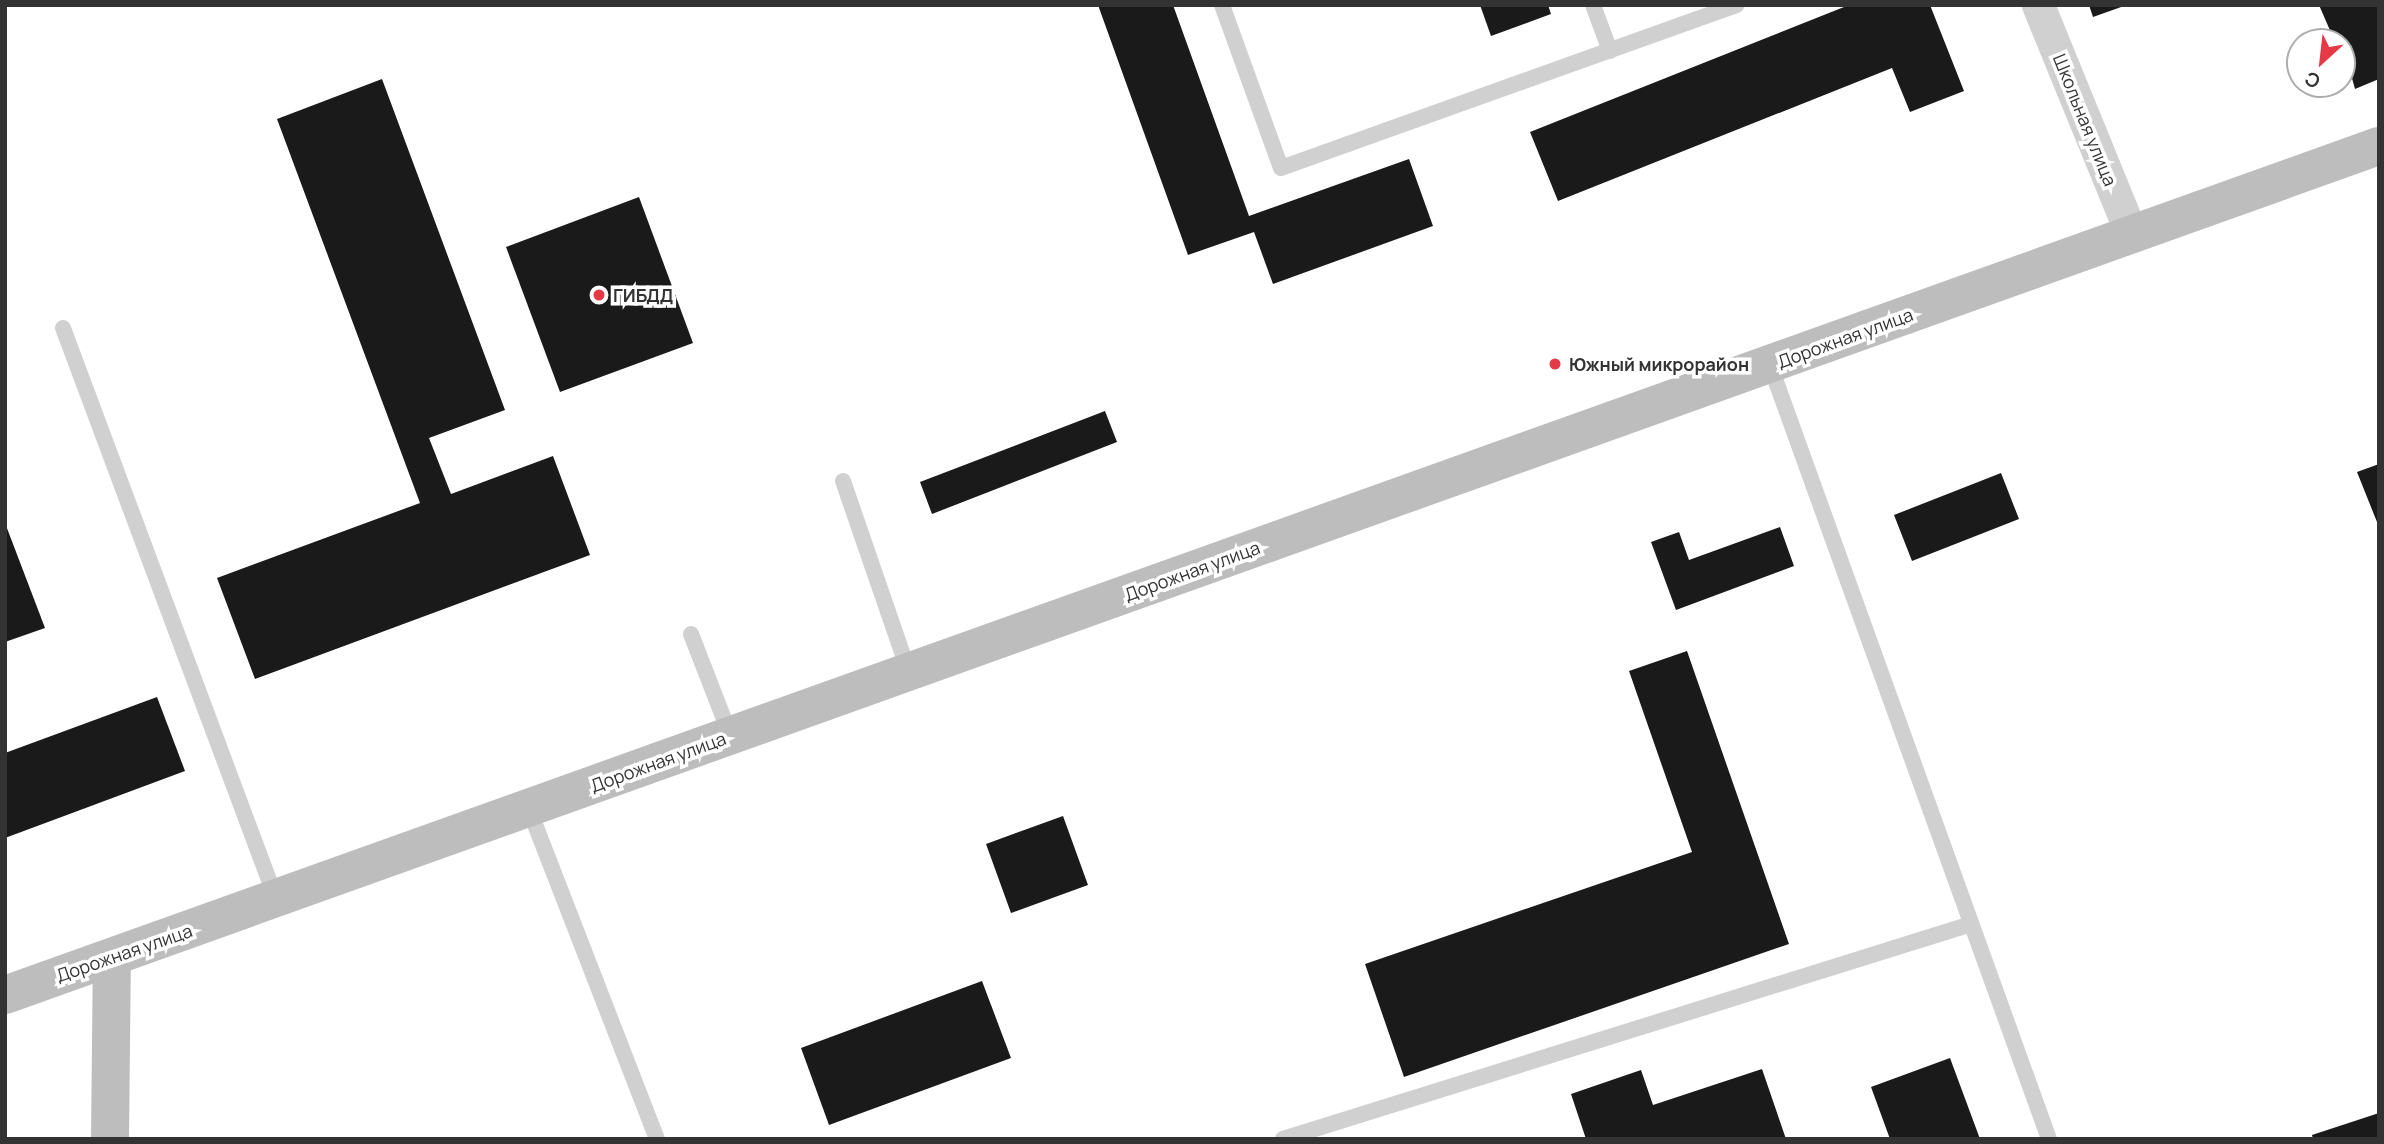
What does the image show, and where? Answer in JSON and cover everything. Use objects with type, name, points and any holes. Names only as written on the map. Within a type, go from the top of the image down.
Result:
[{"type":"street","name":"Школьная улица","points":[[2038,5],[2132,234]]},
{"type":"street","name":"Дорожная улица","points":[[5,995],[2379,146]]},
{"type":"street","points":[[110,1139],[112,958]]},
{"type":"lane","points":[[1222,5],[1281,168],[1737,5]]},
{"type":"lane","points":[[1593,5],[1610,51]]},
{"type":"lane","points":[[63,328],[276,899]]},
{"type":"lane","points":[[1770,365],[2049,1139]]},
{"type":"lane","points":[[843,481],[908,673]]},
{"type":"lane","points":[[691,634],[732,737]]},
{"type":"lane","points":[[529,808],[657,1139]]},
{"type":"lane","points":[[1283,1139],[1971,924]]},
{"type":"building","points":[[1098,5],[1173,5],[1249,216],[1409,159],[1433,226],[1273,284],[1254,232],[1188,255]]},
{"type":"building","points":[[1480,5],[1548,5],[1551,14],[1491,36]]},
{"type":"building","points":[[1849,5],[1930,5],[1964,91],[1910,112],[1892,68],[1558,201],[1530,132]]},
{"type":"building","points":[[2089,5],[2124,5],[2124,6],[2093,17]]},
{"type":"building","points":[[2319,5],[2379,5],[2379,79],[2356,89],[2356,28],[2329,28]]},
{"type":"building","points":[[382,79],[505,410],[429,438],[451,494],[553,456],[590,555],[255,679],[217,578],[420,503],[277,119]]},
{"type":"building","name":"ГИБДД","points":[[639,197],[693,343],[560,392],[506,247]]},
{"type":"building","points":[[1105,411],[1117,442],[932,514],[920,482]]},
{"type":"building","points":[[2379,464],[2379,527],[2357,472]]},
{"type":"building","points":[[2001,473],[2019,519],[1912,561],[1894,515]]},
{"type":"building","points":[[5,523],[45,628],[5,642]]},
{"type":"building","points":[[1780,527],[1794,566],[1676,610],[1651,542],[1679,532],[1689,560]]},
{"type":"building","points":[[1687,651],[1789,944],[1404,1077],[1365,964],[1692,852],[1629,671]]},
{"type":"building","points":[[157,697],[185,771],[5,838],[5,753]]},
{"type":"building","points":[[1063,816],[1088,885],[1011,913],[986,844]]},
{"type":"building","points":[[982,981],[1011,1058],[829,1125],[801,1048]]},
{"type":"building","points":[[1950,1058],[1980,1139],[1890,1139],[1871,1087]]},
{"type":"building","points":[[1762,1069],[1786,1139],[1586,1139],[1571,1094],[1641,1070],[1653,1105]]},
{"type":"building","points":[[2379,1113],[2379,1139],[2313,1139],[2312,1135]]},
{"type":"place","name":"ГИБДД","points":[[599,295]]},
{"type":"place","name":"Южный микрорайон","points":[[1555,364]]}]
